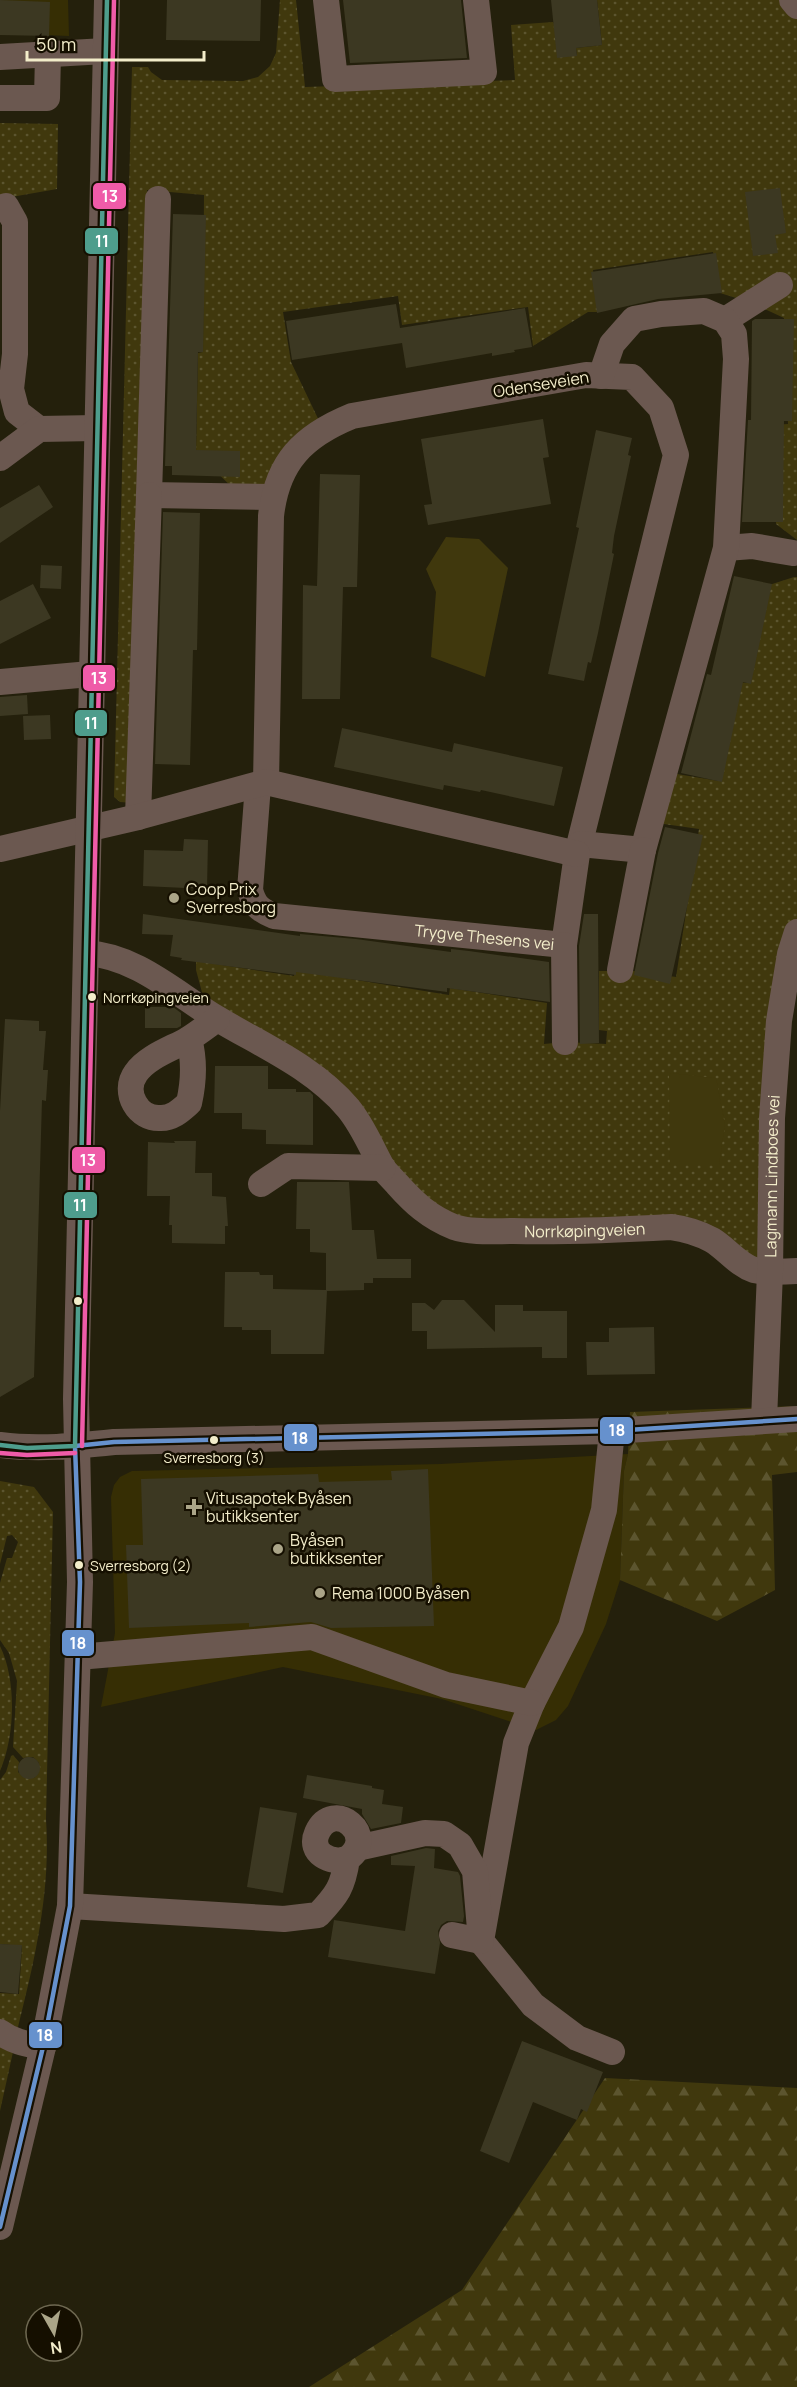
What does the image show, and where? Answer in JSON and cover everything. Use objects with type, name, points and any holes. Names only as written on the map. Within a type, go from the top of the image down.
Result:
[{"type":"street","points":[[0,2227],[43,2047],[70,1906],[80,1570],[75,1446],[90,674],[107,0]]},
{"type":"street","points":[[326,0],[335,79],[484,72],[476,0]]},
{"type":"street","points":[[792,0],[797,6]]},
{"type":"street","points":[[0,57],[105,51]]},
{"type":"street","points":[[0,98],[47,98],[48,54]]},
{"type":"street","points":[[138,817],[158,199]]},
{"type":"street","points":[[0,208],[6,206],[15,222],[15,354],[10,388],[17,412],[39,429]]},
{"type":"street","points":[[725,320],[780,285]]},
{"type":"street","points":[[602,376],[612,344],[634,319],[704,310],[725,320],[734,334],[736,359],[726,548],[643,850],[620,970]]},
{"type":"street","name":"Odenseveien","points":[[262,783],[273,497],[278,480],[295,452],[321,431],[352,416],[586,375],[632,376],[661,408],[676,455],[578,849]]},
{"type":"street","points":[[0,458],[39,429],[96,428]]},
{"type":"street","points":[[148,495],[273,497]]},
{"type":"street","points":[[726,548],[752,546],[794,553]]},
{"type":"street","points":[[0,682],[90,674]]},
{"type":"street","points":[[0,849],[138,817],[262,783],[578,849],[643,850]]},
{"type":"street","name":"Trygve Thesens vei","points":[[262,783],[250,890],[253,901],[259,909],[274,916],[564,945],[578,849]]},
{"type":"street","points":[[564,945],[566,1042]]},
{"type":"street","name":"Lagmann Lindboes vei","points":[[764,1420],[770,1272],[772,1118],[790,1003],[795,947]]},
{"type":"street","name":"Norrkøpingveien","points":[[86,953],[105,954],[152,975],[217,1019],[268,1046],[315,1077],[347,1108],[368,1137],[383,1168],[415,1204],[430,1216],[457,1228],[564,1232],[671,1227],[689,1230],[713,1241],[735,1260],[753,1269],[770,1272],[797,1271]]},
{"type":"street","points":[[189,1039],[217,1019]]},
{"type":"street","points":[[261,1184],[288,1166],[383,1168]]},
{"type":"street","points":[[0,1445],[27,1448],[114,1442],[612,1431],[797,1419]]},
{"type":"street","points":[[481,1941],[516,1743],[532,1702],[571,1627],[604,1510],[612,1431]]},
{"type":"street","points":[[78,1657],[312,1637],[446,1685],[532,1702]]},
{"type":"street","points":[[70,1906],[284,1919],[318,1915],[344,1882],[352,1854],[425,1833],[444,1834],[460,1845],[475,1871],[481,1941],[533,2005],[577,2038],[612,2052]]},
{"type":"street","points":[[452,1935],[481,1941]]},
{"type":"street","points":[[0,2032],[22,2043],[43,2047]]},
{"type":"shaded area","points":[[0,0],[68,0],[69,36],[0,33]]},
{"type":"shaded area","points":[[628,1454],[624,1471],[620,1580],[606,1624],[568,1706],[556,1720],[536,1730],[442,1699],[283,1667],[101,1707],[115,1633],[111,1497],[114,1485],[120,1477],[132,1471],[441,1464]]},
{"type":"green space","points":[[280,0],[296,0],[305,87],[515,80],[511,25],[553,22],[577,56],[576,48],[602,45],[597,0],[789,0],[797,8],[797,540],[776,524],[773,425],[788,424],[784,318],[752,303],[720,293],[713,252],[593,270],[599,312],[588,312],[533,346],[528,307],[402,325],[398,296],[283,312],[291,362],[323,429],[278,480],[241,496],[196,452],[198,353],[203,352],[204,195],[147,190],[134,803],[120,802],[114,797],[132,67],[148,67],[162,80],[243,81],[258,77],[270,66],[276,53]]},
{"type":"green space","points":[[0,123],[58,124],[57,189],[0,199]]},
{"type":"green space","points":[[446,537],[479,539],[508,568],[485,677],[431,657],[436,592],[426,569]]},
{"type":"green space","points":[[797,577],[797,932],[770,1272],[689,1230],[470,1223],[415,1204],[314,1077],[207,1011],[196,970],[196,961],[294,976],[295,970],[449,995],[450,988],[547,1003],[544,1044],[565,1042],[606,1044],[607,1031],[599,1030],[599,971],[634,971],[676,977],[699,829],[657,823],[665,772],[719,781],[739,682],[747,683],[766,586]]},
{"type":"green space","points":[[669,1073],[716,1078],[725,1125],[719,1165],[670,1165]]},
{"type":"green space","points":[[797,1406],[797,1472],[772,1475],[775,1590],[717,1621],[620,1580],[624,1471],[628,1454],[630,1412]]},
{"type":"green space","points":[[0,1481],[34,1487],[53,1512],[46,1872],[36,1950],[18,2027],[15,2030],[0,2024],[0,1993],[19,1994],[22,1946],[0,1944],[0,1780],[13,1755],[19,1762],[18,1772],[25,1778],[34,1778],[39,1772],[39,1763],[33,1757],[23,1758],[13,1747],[17,1681],[9,1653],[0,1640],[0,1583],[7,1558],[12,1558],[18,1542],[12,1535],[7,1536],[0,1564]]},
{"type":"green space","points":[[0,1646],[9,1675],[12,1708],[9,1742],[0,1771]]},
{"type":"green space","points":[[0,2043],[13,2052],[0,2111]]},
{"type":"green space","points":[[605,2078],[797,2088],[797,2387],[309,2387],[462,2290]]},
{"type":"building","points":[[0,0],[50,2],[49,36],[0,35]]},
{"type":"building","points":[[167,0],[261,0],[260,41],[166,40]]},
{"type":"building","points":[[343,0],[461,0],[467,58],[350,63]]},
{"type":"building","points":[[551,0],[597,0],[602,45],[576,48],[577,56],[557,58]]},
{"type":"building","points":[[780,188],[786,233],[775,235],[778,253],[753,256],[745,192]]},
{"type":"building","points":[[173,214],[206,215],[203,352],[198,352],[196,450],[240,451],[240,477],[172,475],[172,466],[165,466]]},
{"type":"building","points":[[716,253],[722,293],[658,299],[597,313],[591,272]]},
{"type":"building","points":[[396,304],[400,328],[525,308],[532,347],[492,356],[492,353],[406,368],[402,343],[292,360],[286,321]]},
{"type":"building","points":[[755,319],[794,319],[792,421],[784,421],[783,522],[742,522],[748,420],[751,420],[752,321]]},
{"type":"building","points":[[543,419],[549,457],[543,458],[551,504],[428,525],[424,505],[432,504],[421,439]]},
{"type":"building","points":[[596,430],[632,438],[628,455],[631,456],[614,536],[612,553],[614,554],[591,663],[588,662],[584,681],[548,674],[579,528],[576,527]]},
{"type":"building","points":[[320,474],[360,475],[357,587],[343,587],[340,699],[302,699],[303,585],[317,586]]},
{"type":"building","points":[[39,485],[53,507],[0,543],[0,508]]},
{"type":"building","points":[[163,512],[200,513],[197,650],[193,650],[190,765],[155,764]]},
{"type":"building","points":[[41,565],[62,566],[61,589],[40,588]]},
{"type":"building","points":[[734,576],[772,584],[751,684],[743,682],[722,782],[681,773],[707,674],[711,675]]},
{"type":"building","points":[[33,584],[51,618],[0,644],[0,601]]},
{"type":"building","points":[[27,695],[28,714],[0,716],[0,697]]},
{"type":"building","points":[[50,715],[51,739],[24,740],[23,716]]},
{"type":"building","points":[[342,728],[452,752],[454,743],[563,767],[554,806],[481,790],[480,792],[444,785],[443,790],[334,767]]},
{"type":"building","points":[[665,827],[703,835],[670,984],[634,975]]},
{"type":"building","points":[[184,839],[208,840],[207,889],[143,886],[144,850],[183,851]]},
{"type":"building","points":[[143,914],[300,936],[300,934],[356,939],[549,962],[550,1002],[447,988],[447,992],[296,972],[296,975],[181,960],[182,958],[170,956],[173,935],[142,934]]},
{"type":"building","points":[[584,914],[598,914],[599,1043],[580,1044],[579,946]]},
{"type":"building","points":[[145,1007],[173,1007],[181,1013],[181,1026],[145,1028]]},
{"type":"building","points":[[5,1019],[39,1021],[39,1031],[46,1031],[43,1070],[48,1070],[46,1101],[42,1100],[34,1377],[0,1397],[0,1111]]},
{"type":"building","points":[[215,1066],[268,1066],[268,1089],[296,1089],[296,1092],[310,1092],[313,1095],[313,1145],[266,1144],[266,1130],[242,1129],[242,1113],[214,1113]]},
{"type":"building","points":[[174,1141],[196,1141],[195,1173],[212,1173],[212,1196],[226,1197],[228,1226],[225,1226],[225,1244],[172,1243],[172,1225],[169,1225],[170,1196],[147,1196],[148,1142],[175,1143]]},
{"type":"building","points":[[297,1182],[349,1182],[352,1230],[374,1230],[377,1259],[411,1259],[411,1278],[373,1278],[373,1283],[364,1283],[364,1290],[327,1291],[324,1354],[271,1354],[271,1330],[242,1330],[242,1327],[224,1327],[225,1272],[259,1272],[260,1275],[273,1275],[273,1289],[326,1290],[326,1253],[310,1252],[310,1229],[296,1229]]},
{"type":"building","points":[[442,1300],[464,1300],[495,1332],[495,1305],[523,1305],[523,1311],[567,1311],[567,1358],[542,1358],[542,1347],[427,1349],[427,1331],[412,1331],[412,1303],[425,1303],[434,1310]]},
{"type":"building","points":[[654,1327],[655,1374],[587,1375],[586,1342],[609,1342],[609,1328]]},
{"type":"building","name":"Byåsen butikksenter","points":[[428,1469],[434,1626],[331,1628],[311,1622],[249,1627],[249,1623],[129,1628],[126,1545],[143,1545],[141,1479],[318,1474],[319,1482],[392,1480],[391,1471]]},
{"type":"building","points":[[29,1757],[37,1760],[40,1768],[37,1776],[29,1779],[21,1776],[18,1768],[21,1760]]},
{"type":"building","points":[[307,1775],[384,1790],[382,1804],[403,1807],[401,1823],[371,1829],[362,1814],[362,1809],[303,1798]]},
{"type":"building","points":[[260,1807],[297,1813],[283,1893],[247,1887]]},
{"type":"building","points":[[426,1848],[435,1849],[434,1868],[458,1872],[464,1916],[463,1922],[447,1921],[438,1931],[440,1943],[435,1974],[328,1957],[334,1920],[405,1931],[415,1866],[391,1865],[391,1856]]},
{"type":"building","points":[[0,1944],[22,1945],[18,1994],[0,1992]]},
{"type":"building","points":[[522,2041],[603,2072],[587,2112],[581,2109],[577,2120],[533,2102],[509,2163],[480,2151]]},
{"type":"transit line","name":"11","points":[[75,1446],[107,0]]},
{"type":"transit line","name":"13","points":[[82,1446],[114,0]]},
{"type":"transit line","name":"18","points":[[75,1446],[114,1442],[612,1431],[797,1419]]},
{"type":"transit line","name":"11","points":[[0,1445],[27,1448],[75,1446]]},
{"type":"transit line","name":"18","points":[[0,2227],[43,2047],[70,1906],[80,1582],[75,1446]]},
{"type":"transit line","name":"13","points":[[0,1453],[27,1455],[75,1453]]},
{"type":"place","name":"Coop Prix Sverresborg","points":[[174,898]]},
{"type":"place","name":"Norrkøpingveien","points":[[92,997]]},
{"type":"place","name":"Sverresborg (3)","points":[[214,1440]]},
{"type":"place","name":"Vitusapotek Byåsen butikksenter","points":[[194,1507]]},
{"type":"place","name":"Byåsen butikksenter","points":[[278,1549]]},
{"type":"place","name":"Sverresborg (2)","points":[[79,1565]]},
{"type":"place","name":"Rema 1000 Byåsen","points":[[320,1593]]}]
